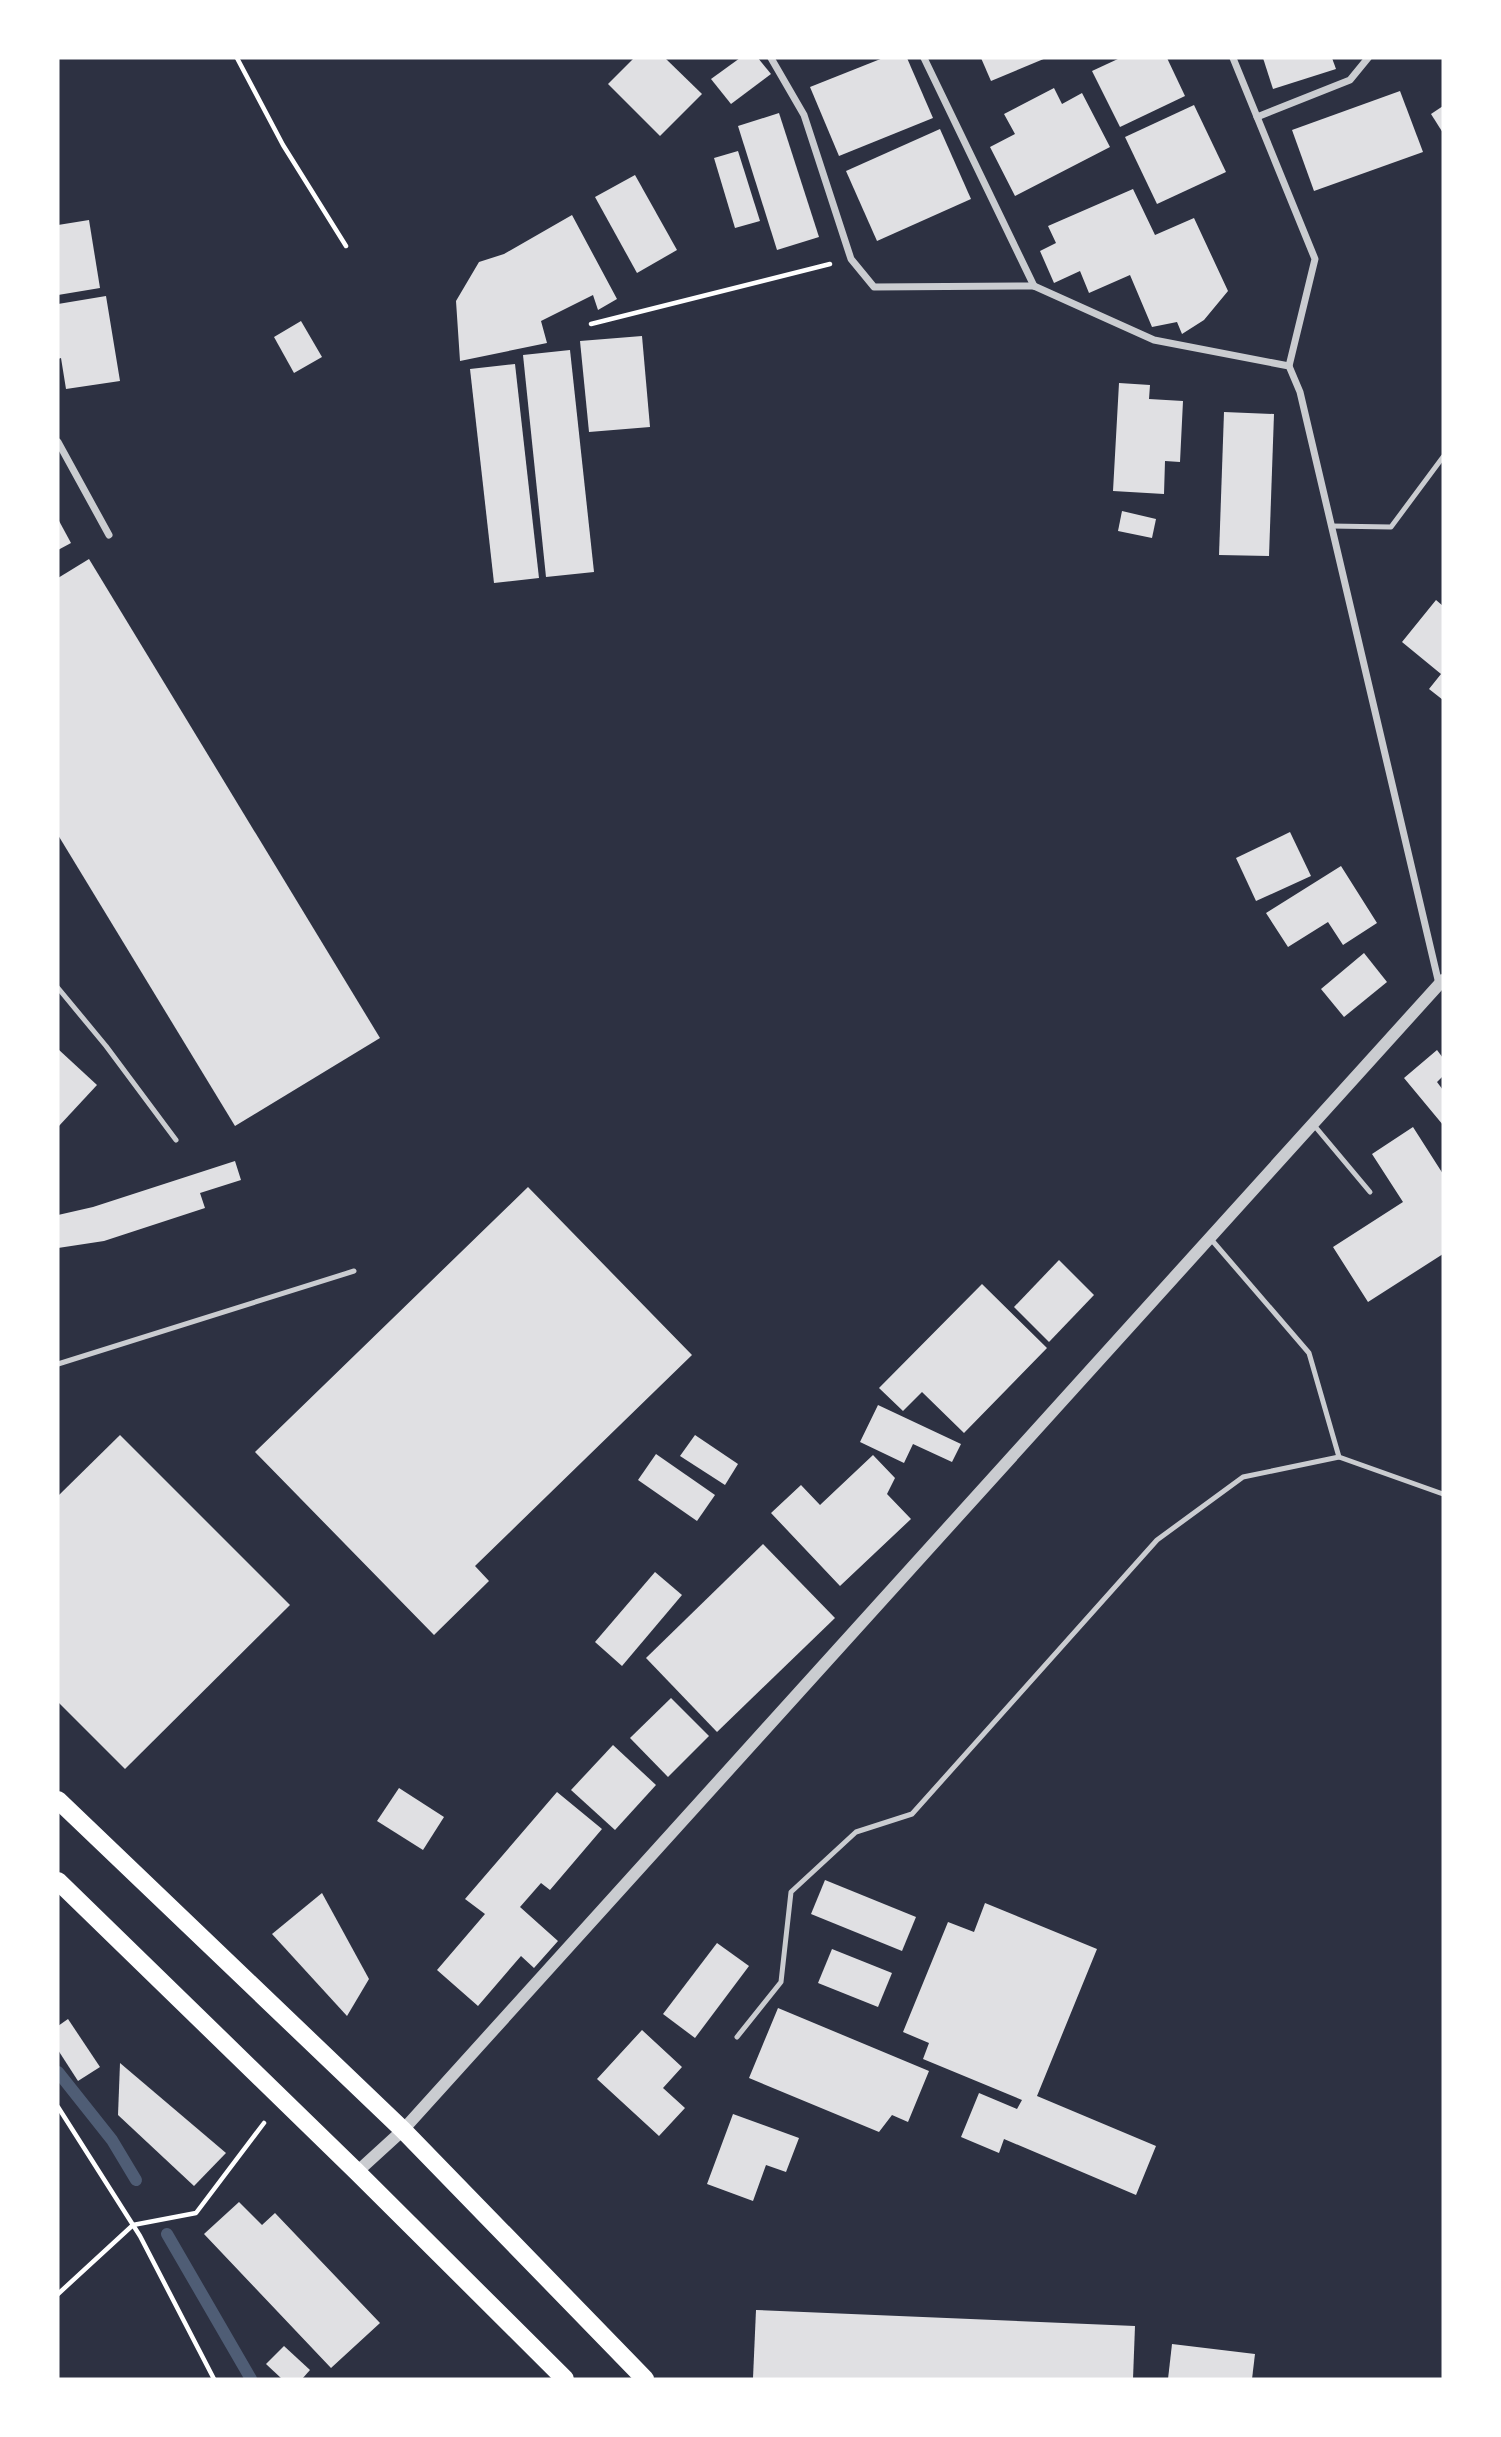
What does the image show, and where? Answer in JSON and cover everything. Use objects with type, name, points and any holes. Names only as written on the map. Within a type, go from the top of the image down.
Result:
[{"type":"main road","points":[[58,1800],[403,2130],[645,2379]]},
{"type":"main road","points":[[58,1881],[565,2379]]},
{"type":"street","points":[[771,58],[804,115],[851,259],[874,287],[1034,286],[1153,340],[1289,366]]},
{"type":"street","points":[[925,58],[1034,286]]},
{"type":"street","points":[[357,2172],[403,2130],[1313,1124],[1442,985],[1300,392],[1289,366],[1315,259],[1233,58]]},
{"type":"street","points":[[1257,117],[1350,80],[1368,58]]},
{"type":"street","points":[[58,442],[109,535]]},
{"type":"lane","points":[[1331,526],[1391,527],[1443,457]]},
{"type":"lane","points":[[58,988],[106,1046],[176,1140]]},
{"type":"lane","points":[[1313,1124],[1370,1192]]},
{"type":"lane","points":[[1210,1238],[1309,1353],[1339,1457]]},
{"type":"lane","points":[[58,1364],[354,1271]]},
{"type":"lane","points":[[737,2037],[782,1982],[791,1892],[856,1832],[912,1814],[1157,1540],[1243,1477],[1339,1457],[1443,1494]]},
{"type":"path","points":[[237,58],[283,145],[346,246]]},
{"type":"path","points":[[591,324],[851,259]]},
{"type":"path","points":[[58,2294],[133,2225],[196,2213],[281,2100]]},
{"type":"path","points":[[58,2107],[133,2225],[214,2379]]},
{"type":"building","points":[[634,58],[665,58],[702,94],[660,136],[608,84]]},
{"type":"building","points":[[740,58],[758,58],[771,74],[731,104],[711,79]]},
{"type":"building","points":[[883,58],[907,58],[933,118],[839,156],[810,87]]},
{"type":"building","points":[[981,58],[1046,58],[991,81]]},
{"type":"building","points":[[1120,58],[1167,58],[1185,96],[1120,127],[1092,71]]},
{"type":"building","points":[[1263,58],[1332,58],[1336,69],[1273,89]]},
{"type":"building","points":[[1054,88],[1062,104],[1082,93],[1110,147],[1015,196],[990,147],[1015,134],[1004,114]]},
{"type":"building","points":[[1400,91],[1423,152],[1314,191],[1292,130]]},
{"type":"building","points":[[1194,105],[1226,172],[1157,204],[1125,137]]},
{"type":"building","points":[[1443,106],[1443,133],[1431,114]]},
{"type":"building","points":[[779,113],[819,237],[777,250],[738,126]]},
{"type":"building","points":[[940,129],[971,199],[877,241],[846,171]]},
{"type":"building","points":[[738,151],[760,221],[735,228],[714,158]]},
{"type":"building","points":[[635,175],[677,250],[637,273],[595,197]]},
{"type":"building","points":[[1133,189],[1155,235],[1194,218],[1228,291],[1204,320],[1182,334],[1177,322],[1152,327],[1130,275],[1089,293],[1080,271],[1054,283],[1040,251],[1056,243],[1048,226]]},
{"type":"building","points":[[572,215],[617,299],[598,310],[593,295],[541,321],[547,343],[460,361],[456,301],[479,262],[504,254]]},
{"type":"building","points":[[89,220],[100,288],[58,295],[58,225]]},
{"type":"building","points":[[106,296],[120,381],[66,389],[61,358],[58,359],[58,304]]},
{"type":"building","points":[[301,321],[322,357],[294,373],[274,337]]},
{"type":"building","points":[[642,336],[650,427],[589,432],[580,341]]},
{"type":"building","points":[[570,350],[594,572],[546,577],[523,355]]},
{"type":"building","points":[[515,364],[539,578],[494,583],[470,369]]},
{"type":"building","points":[[1119,383],[1150,385],[1149,399],[1183,401],[1180,462],[1165,461],[1164,494],[1113,491]]},
{"type":"building","points":[[1224,412],[1274,414],[1269,556],[1219,555]]},
{"type":"building","points":[[1122,511],[1156,519],[1152,538],[1118,531]]},
{"type":"building","points":[[58,519],[71,543],[58,550]]},
{"type":"building","points":[[89,559],[380,1038],[235,1126],[58,835],[58,578]]},
{"type":"building","points":[[1436,600],[1443,606],[1443,700],[1429,689],[1441,674],[1402,642]]},
{"type":"building","points":[[1290,832],[1311,876],[1256,901],[1236,858]]},
{"type":"building","points":[[1341,866],[1377,923],[1343,945],[1328,922],[1288,947],[1266,913]]},
{"type":"building","points":[[1364,953],[1387,982],[1344,1017],[1321,989]]},
{"type":"building","points":[[58,1049],[97,1085],[58,1127]]},
{"type":"building","points":[[1437,1050],[1443,1058],[1443,1076],[1437,1082],[1443,1090],[1443,1125],[1404,1078]]},
{"type":"building","points":[[1413,1127],[1443,1174],[1443,1254],[1368,1302],[1333,1247],[1403,1202],[1372,1154]]},
{"type":"building","points":[[235,1161],[241,1180],[200,1193],[205,1208],[104,1241],[58,1248],[58,1215],[93,1207]]},
{"type":"building","points":[[528,1187],[692,1355],[475,1566],[489,1581],[434,1635],[255,1452]]},
{"type":"building","points":[[1059,1260],[1094,1295],[1049,1342],[1014,1307]]},
{"type":"building","points":[[982,1284],[1047,1348],[964,1433],[922,1392],[903,1411],[879,1388]]},
{"type":"building","points":[[878,1405],[961,1444],[952,1462],[913,1444],[904,1463],[860,1442]]},
{"type":"building","points":[[120,1435],[290,1605],[125,1769],[58,1702],[58,1496]]},
{"type":"building","points":[[695,1435],[738,1464],[725,1485],[680,1456]]},
{"type":"building","points":[[656,1454],[715,1495],[697,1521],[638,1480]]},
{"type":"building","points":[[873,1455],[895,1478],[887,1494],[911,1519],[840,1586],[771,1513],[801,1485],[820,1505]]},
{"type":"building","points":[[763,1544],[835,1618],[717,1732],[646,1658]]},
{"type":"building","points":[[655,1572],[682,1595],[622,1666],[595,1642]]},
{"type":"building","points":[[671,1698],[709,1736],[668,1777],[630,1738]]},
{"type":"building","points":[[613,1745],[656,1785],[615,1830],[571,1790]]},
{"type":"building","points":[[399,1788],[444,1817],[423,1850],[377,1821]]},
{"type":"building","points":[[557,1792],[602,1829],[550,1890],[541,1883],[520,1907],[558,1941],[534,1968],[521,1956],[478,2006],[437,1970],[485,1914],[465,1899]]},
{"type":"building","points":[[825,1880],[916,1917],[902,1951],[811,1914]]},
{"type":"building","points":[[322,1893],[369,1979],[347,2016],[272,1934]]},
{"type":"building","points":[[985,1903],[1097,1949],[1037,2096],[1156,2146],[1136,2195],[1004,2139],[999,2153],[961,2137],[979,2093],[1017,2109],[1022,2100],[923,2059],[929,2043],[903,2032],[948,1922],[974,1932]]},
{"type":"building","points":[[717,1943],[749,1966],[695,2038],[663,2014]]},
{"type":"building","points":[[832,1949],[892,1973],[878,2007],[818,1983]]},
{"type":"building","points":[[778,2008],[929,2071],[908,2122],[892,2115],[879,2132],[749,2078]]},
{"type":"building","points":[[68,2019],[100,2067],[78,2081],[58,2050],[58,2026]]},
{"type":"building","points":[[642,2030],[682,2067],[663,2088],[685,2108],[659,2136],[597,2079]]},
{"type":"building","points":[[120,2063],[226,2153],[194,2186],[118,2115]]},
{"type":"building","points":[[733,2114],[799,2138],[786,2172],[766,2165],[753,2201],[707,2184]]},
{"type":"building","points":[[239,2202],[262,2225],[275,2213],[380,2323],[331,2368],[204,2234]]},
{"type":"building","points":[[756,2310],[1135,2326],[1133,2379],[753,2378]]},
{"type":"building","points":[[1172,2344],[1255,2354],[1252,2379],[1168,2379]]},
{"type":"building","points":[[284,2346],[310,2370],[302,2379],[282,2379],[266,2364]]},
{"type":"waterway","points":[[58,2072],[112,2140],[136,2180]]},
{"type":"waterway","points":[[167,2234],[251,2379]]}]
